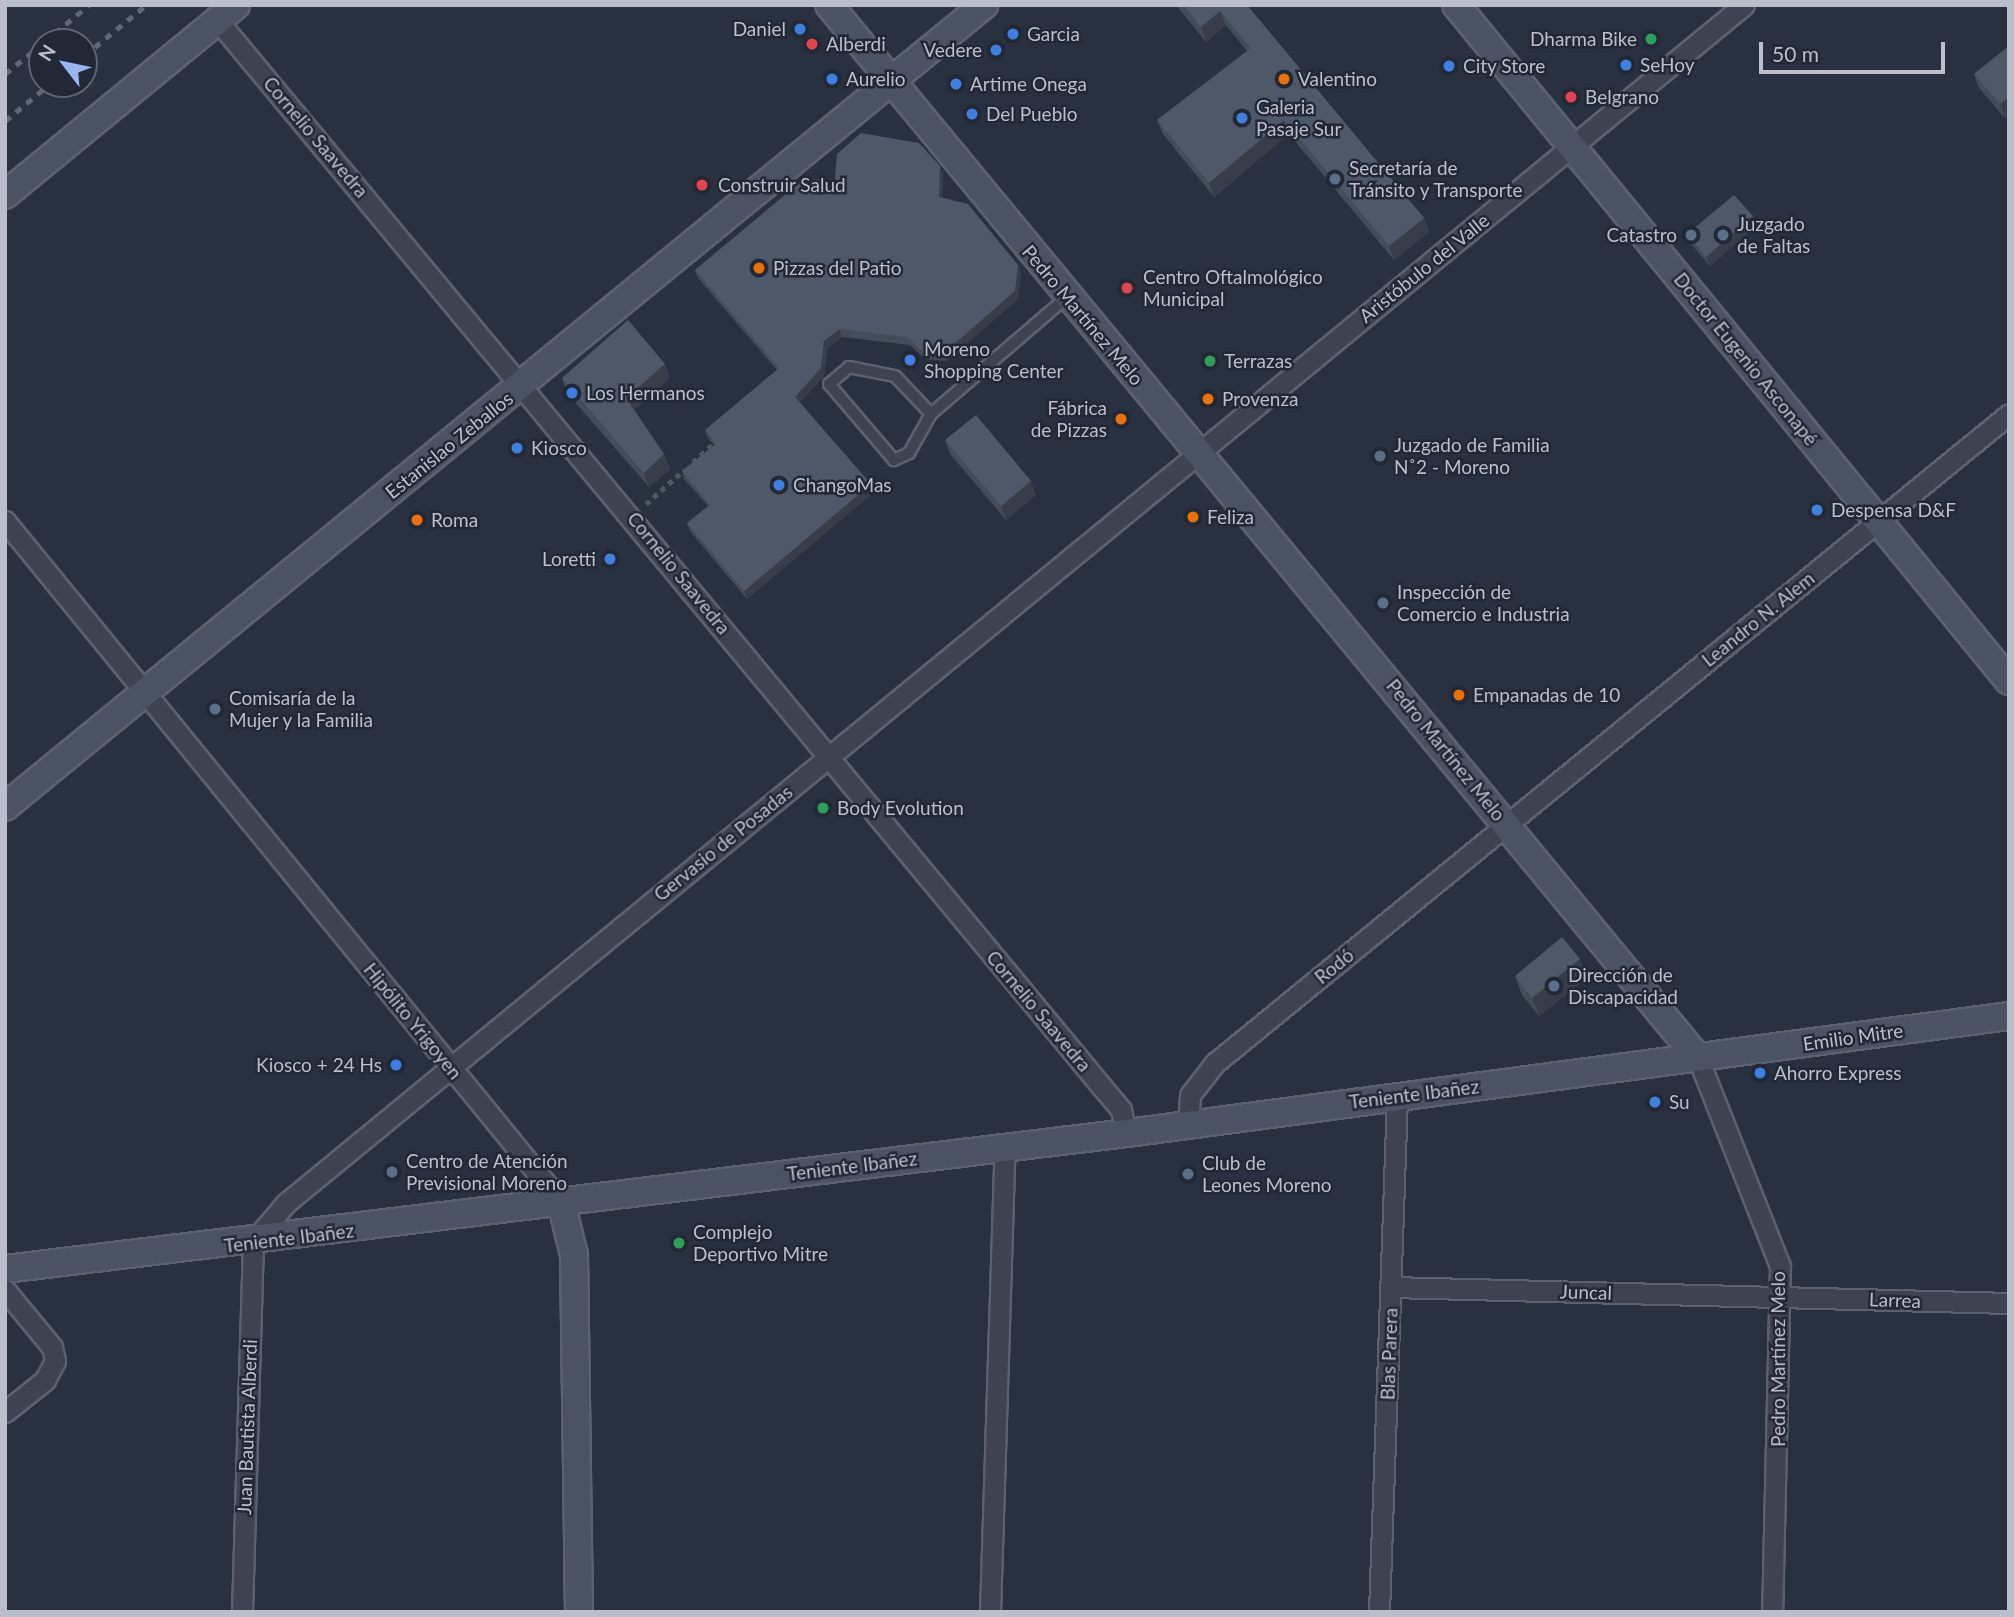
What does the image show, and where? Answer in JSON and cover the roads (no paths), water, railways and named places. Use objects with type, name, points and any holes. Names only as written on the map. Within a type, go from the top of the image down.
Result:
[{"type":"street","name":"Pedro Martínez Melo","points":[[829,5],[1067,297],[1200,451],[1698,1058],[1772,1241],[1782,1297],[1772,1612]]},
{"type":"street","name":"Estanislao Zeballos","points":[[5,807],[984,5]]},
{"type":"street","name":"Doctor Eugenio Asconapé","points":[[1456,5],[2009,681]]},
{"type":"street","name":"Aristóbulo del Valle","points":[[1200,451],[1744,5]]},
{"type":"street","points":[[5,195],[227,13]]},
{"type":"street","name":"Cornelio Saavedra","points":[[227,13],[523,384],[1109,1094],[1126,1133]]},
{"type":"street","name":"Leandro N. Alem","points":[[1507,824],[2009,414]]},
{"type":"street","name":"Gervasio de Posadas","points":[[253,1242],[286,1203],[1200,451]]},
{"type":"street","name":"Hipólito Yrigoyen","points":[[5,521],[561,1202],[573,1255],[579,1612]]},
{"type":"street","name":"Rodó","points":[[1188,1125],[1190,1096],[1215,1063],[1507,824]]},
{"type":"street","name":"Emilio Mitre","points":[[1698,1058],[2009,1016]]},
{"type":"street","name":"Teniente Ibañez","points":[[5,1269],[253,1242],[1126,1133],[1698,1058]]},
{"type":"street","name":"Blas Parera","points":[[1379,1612],[1397,1096]]},
{"type":"street","points":[[990,1612],[1005,1147]]},
{"type":"street","name":"Juan Bautista Alberdi","points":[[242,1612],[253,1242]]},
{"type":"street","name":"Juncal","points":[[1391,1287],[1782,1297]]},
{"type":"street","points":[[5,1290],[52,1347],[55,1361],[45,1380],[5,1412]]},
{"type":"street","name":"Larrea","points":[[1782,1297],[2009,1303]]},
{"type":"lane","points":[[931,414],[895,376],[849,368],[829,384],[894,460],[909,453],[931,414],[1067,297]]},
{"type":"railway","points":[[61,28],[89,5]]},
{"type":"railway","points":[[98,44],[146,5]]},
{"type":"railway","points":[[5,74],[28,55]]},
{"type":"railway","points":[[5,121],[33,98]]},
{"type":"place","name":"Daniel","points":[[800,29]]},
{"type":"place","name":"Garcia","points":[[1013,34]]},
{"type":"place","name":"Dharma Bike","points":[[1651,39]]},
{"type":"place","name":"Alberdi","points":[[812,44]]},
{"type":"place","name":"Vedere","points":[[996,50]]},
{"type":"place","name":"SeHoy","points":[[1626,65]]},
{"type":"place","name":"City Store","points":[[1449,66]]},
{"type":"place","name":"Aurelio","points":[[832,79]]},
{"type":"place","name":"Valentino","points":[[1284,79]]},
{"type":"place","name":"Artime Onega","points":[[956,84]]},
{"type":"place","name":"Belgrano","points":[[1571,97]]},
{"type":"place","name":"Del Pueblo","points":[[972,114]]},
{"type":"place","name":"Galeria Pasaje Sur","points":[[1242,118]]},
{"type":"place","name":"Secretaría de Tránsito y Transporte","points":[[1335,179]]},
{"type":"place","name":"Construir Salud","points":[[702,185]]},
{"type":"place","name":"Catastro","points":[[1691,235]]},
{"type":"place","name":"Juzgado de Faltas","points":[[1723,235]]},
{"type":"place","name":"Pizzas del Patio","points":[[759,268]]},
{"type":"place","name":"Centro Oftalmológico Municipal","points":[[1127,288]]},
{"type":"place","name":"Moreno Shopping Center","points":[[910,360]]},
{"type":"place","name":"Terrazas","points":[[1210,361]]},
{"type":"place","name":"Los Hermanos","points":[[572,393]]},
{"type":"place","name":"Provenza","points":[[1208,399]]},
{"type":"place","name":"Fábrica de Pizzas","points":[[1121,419]]},
{"type":"place","name":"Kiosco","points":[[517,448]]},
{"type":"place","name":"Juzgado de Familia N˚2 - Moreno","points":[[1380,456]]},
{"type":"place","name":"ChangoMas","points":[[779,485]]},
{"type":"place","name":"Despensa D&F","points":[[1817,510]]},
{"type":"place","name":"Feliza","points":[[1193,517]]},
{"type":"place","name":"Roma","points":[[417,520]]},
{"type":"place","name":"Loretti","points":[[610,559]]},
{"type":"place","name":"Inspección de Comercio e Industria","points":[[1383,603]]},
{"type":"place","name":"Empanadas de 10","points":[[1459,695]]},
{"type":"place","name":"Comisaría de la Mujer y la Familia","points":[[215,709]]},
{"type":"place","name":"Body Evolution","points":[[823,808]]},
{"type":"place","name":"Dirección de Discapacidad","points":[[1554,986]]},
{"type":"place","name":"Kiosco + 24 Hs","points":[[396,1065]]},
{"type":"place","name":"Ahorro Express","points":[[1760,1073]]},
{"type":"place","name":"Su","points":[[1655,1102]]},
{"type":"place","name":"Centro de Atención Previsional Moreno","points":[[392,1172]]},
{"type":"place","name":"Club de Leones Moreno","points":[[1188,1174]]},
{"type":"place","name":"Complejo Deportivo Mitre","points":[[679,1243]]}]
